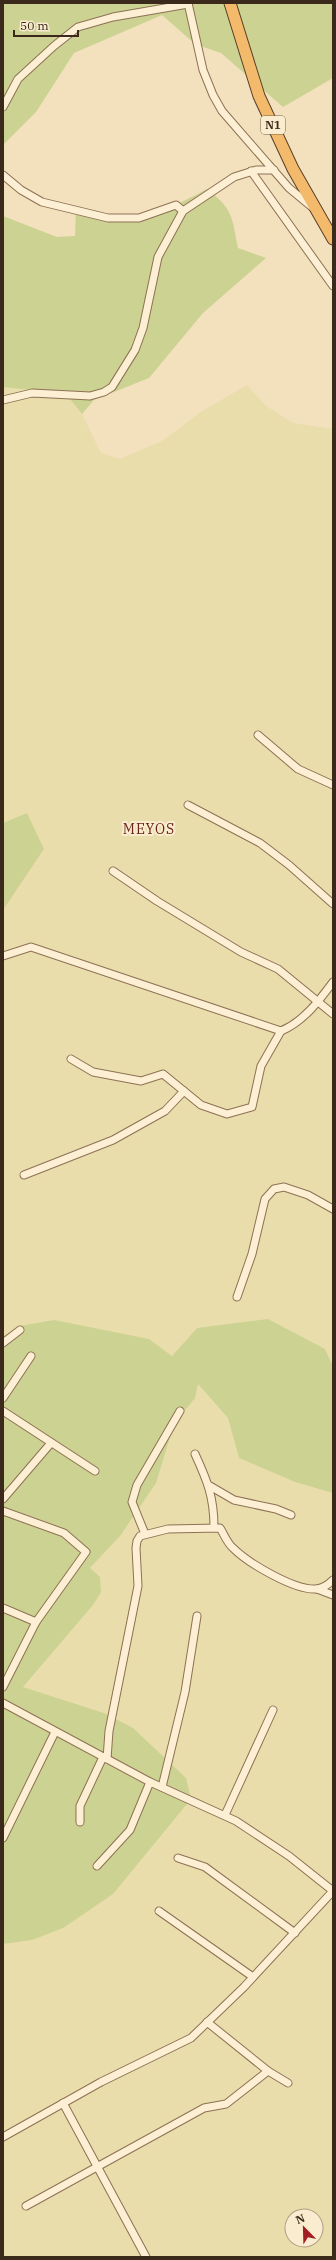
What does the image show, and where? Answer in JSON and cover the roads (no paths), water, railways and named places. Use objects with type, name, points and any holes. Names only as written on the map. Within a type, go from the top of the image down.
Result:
[{"type":"highway","name":"N1","points":[[230,3],[259,96],[315,210],[333,239]]},
{"type":"street","points":[[3,107],[18,80],[54,46],[78,27],[113,17],[188,3],[203,70],[213,95],[226,116],[289,188],[315,210]]},
{"type":"street","points":[[3,400],[32,392],[90,396],[104,392],[112,387],[135,350],[143,328],[158,257],[183,212],[234,177],[252,171],[274,170]]},
{"type":"street","points":[[252,171],[333,286]]},
{"type":"street","points":[[3,175],[21,190],[42,202],[108,218],[139,218],[176,205],[183,212]]},
{"type":"street","points":[[258,735],[298,769],[333,785]]},
{"type":"street","points":[[188,805],[260,843],[290,865],[333,904]]},
{"type":"street","points":[[113,870],[157,901],[241,952],[278,969],[333,1014]]},
{"type":"street","points":[[3,956],[31,947],[281,1031]]},
{"type":"street","points":[[71,1059],[93,1072],[142,1081],[163,1074],[201,1105],[227,1114],[252,1107],[261,1066],[281,1031],[292,1026],[318,1002],[333,982]]},
{"type":"street","points":[[24,1175],[113,1140],[165,1111],[184,1091]]},
{"type":"street","points":[[237,1297],[252,1254],[265,1199],[274,1189],[284,1187],[308,1196],[333,1209]]},
{"type":"street","points":[[3,1343],[20,1330]]},
{"type":"street","points":[[3,1398],[31,1356]]},
{"type":"street","points":[[3,1411],[95,1471]]},
{"type":"street","points":[[145,1534],[132,1502],[137,1485],[180,1411]]},
{"type":"street","points":[[3,1499],[51,1443]]},
{"type":"street","points":[[195,1454],[210,1486],[214,1508],[214,1527]]},
{"type":"street","points":[[210,1486],[234,1500],[276,1509],[291,1515]]},
{"type":"street","points":[[3,1511],[64,1533],[86,1552],[36,1622],[3,1687]]},
{"type":"street","points":[[80,1822],[80,1806],[105,1758],[138,1586],[137,1541],[140,1536],[168,1529],[220,1528],[232,1548],[267,1573],[296,1585],[317,1589],[333,1595]]},
{"type":"street","points":[[317,1589],[329,1584],[333,1580]]},
{"type":"street","points":[[3,1608],[36,1622]]},
{"type":"street","points":[[162,1787],[185,1692],[197,1616]]},
{"type":"street","points":[[3,1703],[150,1782],[225,1815],[289,1856],[333,1891],[253,1977],[191,2038],[63,2103],[3,2137]]},
{"type":"street","points":[[225,1815],[273,1710]]},
{"type":"street","points":[[3,1838],[55,1732]]},
{"type":"street","points":[[97,1866],[130,1830],[150,1782]]},
{"type":"street","points":[[178,1858],[205,1867],[295,1933]]},
{"type":"street","points":[[159,1912],[253,1977]]},
{"type":"street","points":[[207,2022],[268,2071],[288,2084]]},
{"type":"street","points":[[26,2206],[204,2108],[226,2104],[268,2071]]},
{"type":"street","points":[[63,2103],[146,2257]]},
{"type":"district","name":"MEYOS","points":[[149,829]]}]
